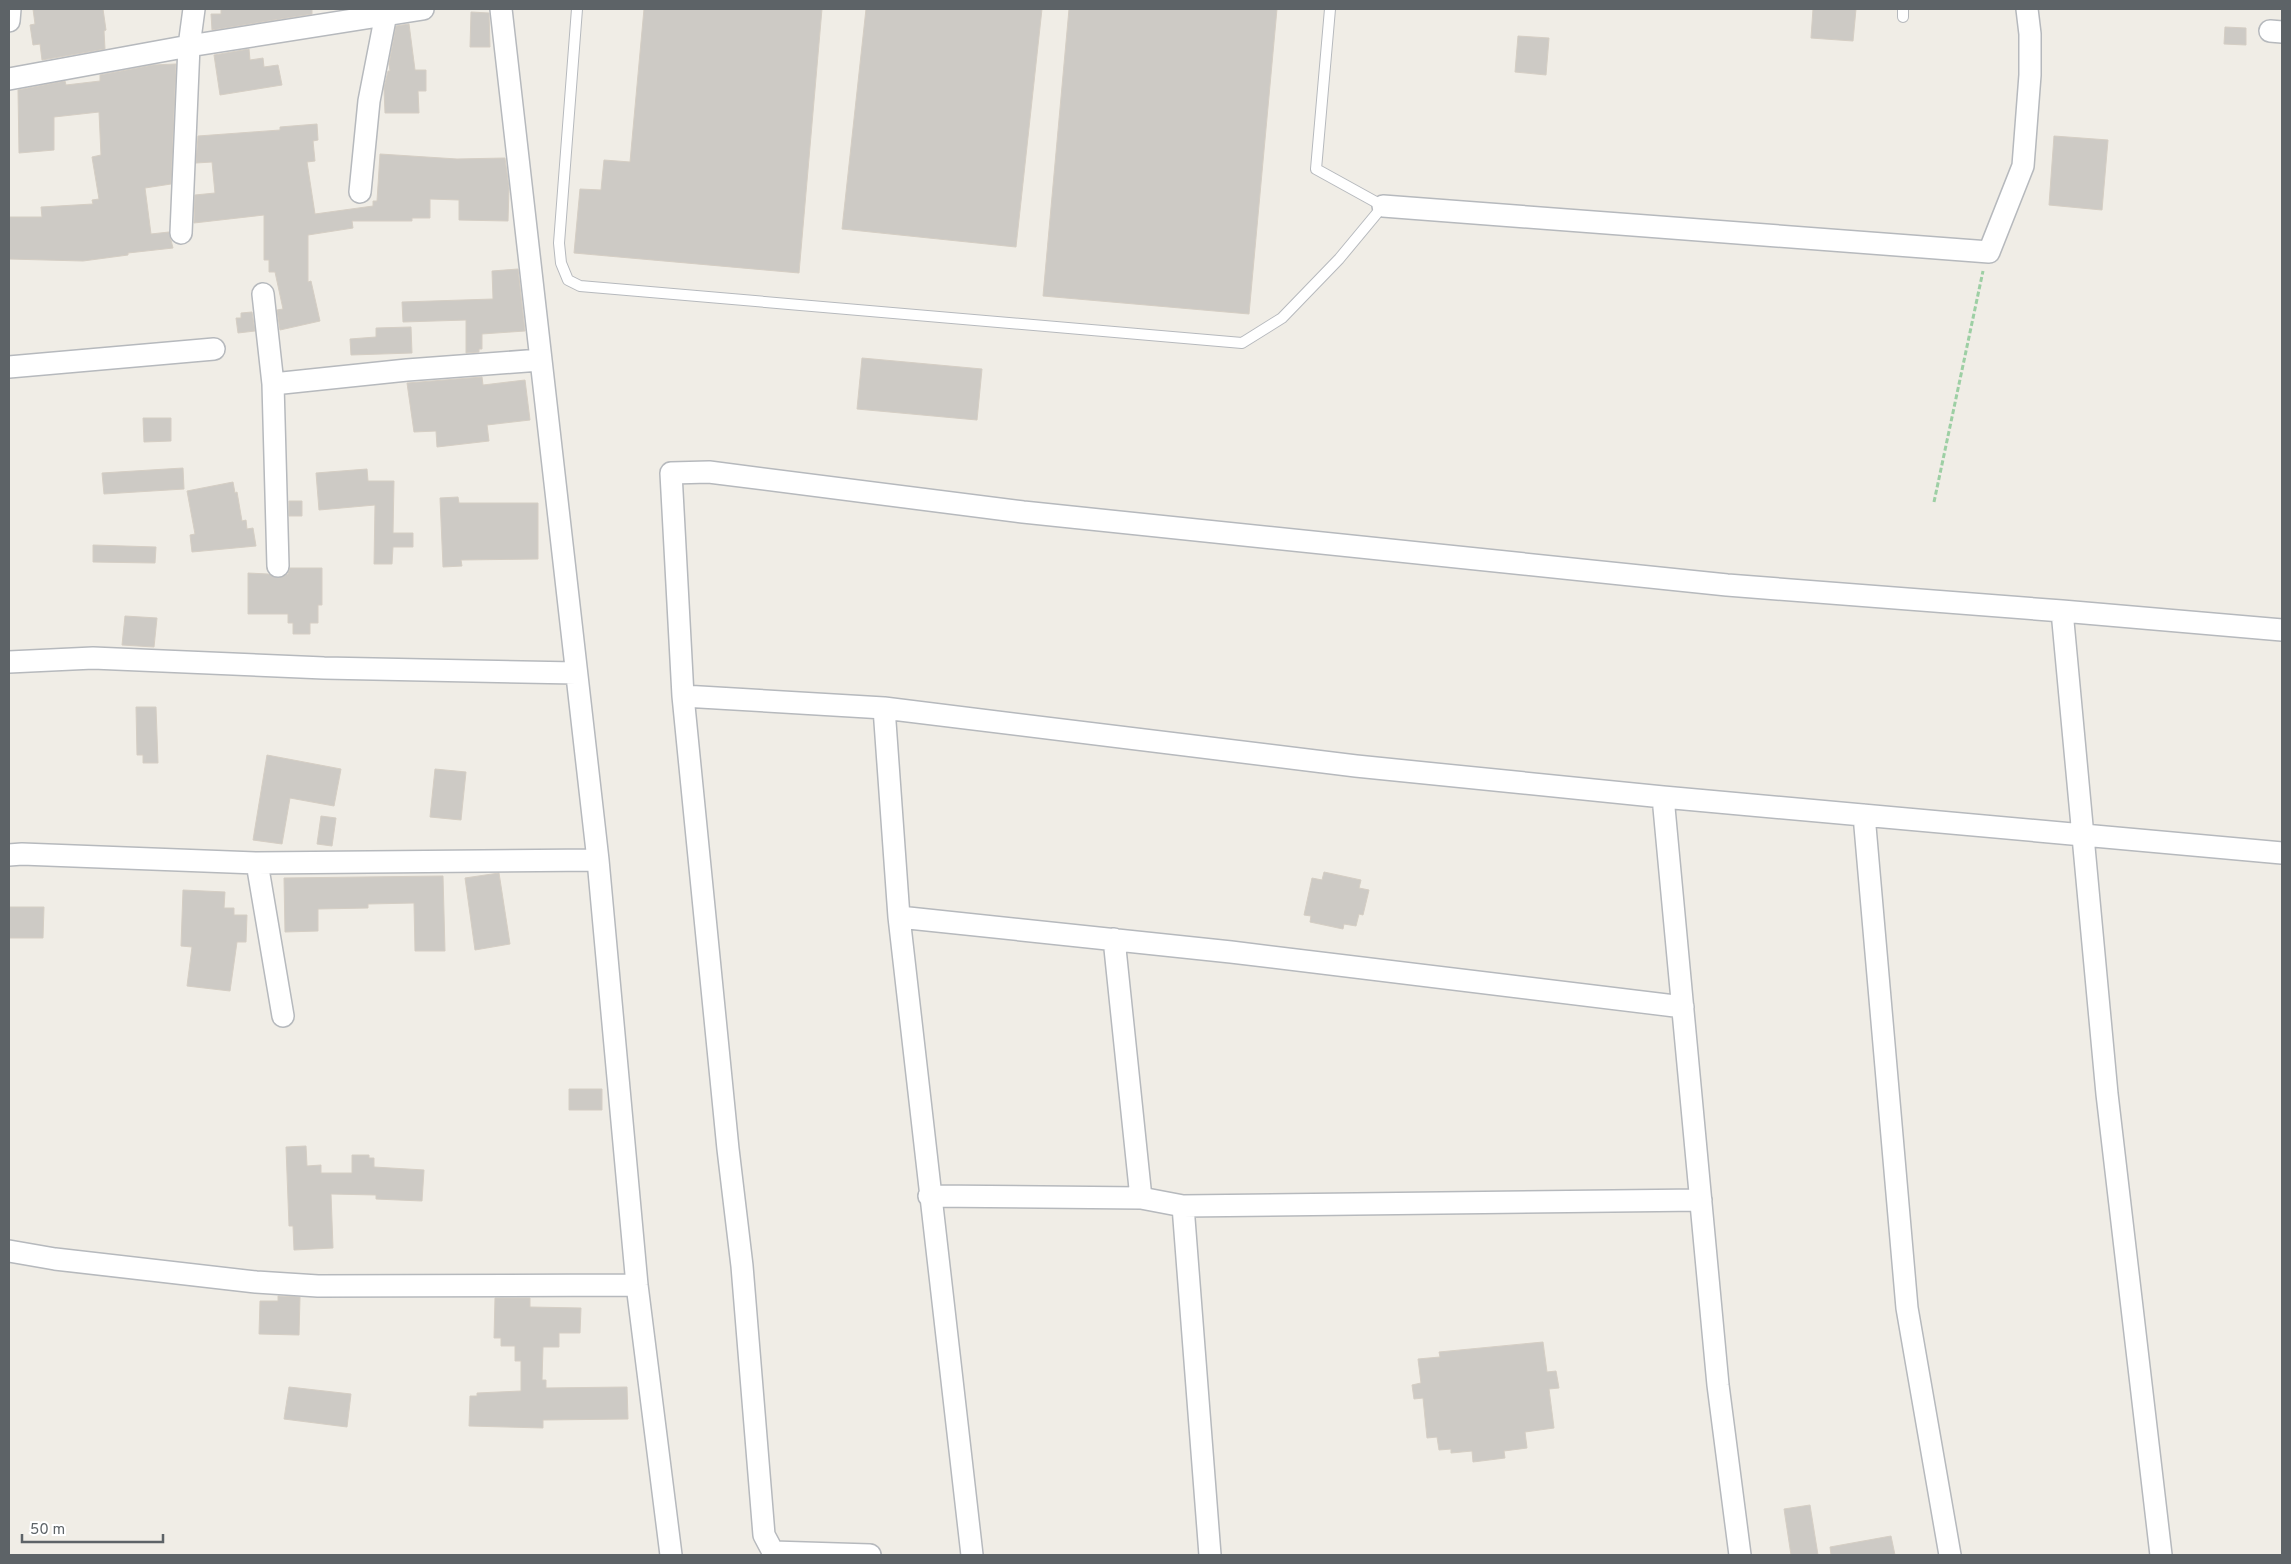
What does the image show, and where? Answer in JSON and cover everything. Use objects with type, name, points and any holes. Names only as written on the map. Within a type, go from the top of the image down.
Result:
[{"type":"street","points":[[9,21],[10,9]]},
{"type":"street","points":[[180,233],[189,46],[194,9]]},
{"type":"street","points":[[9,79],[387,12],[423,9]]},
{"type":"street","points":[[501,9],[598,860],[637,1285],[671,1555]]},
{"type":"street","points":[[1383,206],[1989,252],[2023,166],[2030,75],[2030,34],[2027,9]]},
{"type":"street","points":[[360,192],[369,101],[387,12]]},
{"type":"street","points":[[263,294],[273,384],[278,566]]},
{"type":"street","points":[[9,367],[214,350]]},
{"type":"street","points":[[273,384],[407,370],[540,360]]},
{"type":"street","points":[[870,1555],[773,1552],[764,1535],[742,1266],[728,1149],[683,696],[671,473],[709,472],[1023,512],[1727,585],[2062,610],[2282,630]]},
{"type":"street","points":[[2062,610],[2107,1094],[2161,1555]]},
{"type":"street","points":[[9,662],[93,658],[324,668],[576,673]]},
{"type":"street","points":[[683,696],[884,708],[1356,766],[1663,797],[2282,853]]},
{"type":"street","points":[[884,708],[899,917],[929,1196],[972,1555]]},
{"type":"street","points":[[1663,797],[1718,1385],[1740,1555]]},
{"type":"street","points":[[1864,815],[1907,1308],[1950,1555]]},
{"type":"street","points":[[9,855],[258,863],[598,860]]},
{"type":"street","points":[[258,863],[283,1016]]},
{"type":"street","points":[[899,917],[1241,953],[1683,1007]]},
{"type":"street","points":[[1114,940],[1141,1198]]},
{"type":"street","points":[[929,1196],[1141,1198],[1183,1206],[1701,1200]]},
{"type":"street","points":[[1183,1206],[1210,1555]]},
{"type":"street","points":[[9,1251],[55,1259],[256,1282],[318,1286],[637,1285]]},
{"type":"lane","points":[[577,9],[559,243],[561,263],[568,280],[580,286],[1242,343],[1282,318],[1339,259],[1383,206],[1316,168],[1330,9]]},
{"type":"path","points":[[1934,502],[1985,260],[1989,252]]},
{"type":"building","points":[[33,9],[103,9],[106,30],[104,31],[105,49],[42,60],[40,44],[33,45],[30,25],[35,24]]},
{"type":"building","points":[[221,9],[312,9],[312,14],[212,30],[211,14],[221,14]]},
{"type":"building","points":[[644,9],[822,9],[799,273],[574,253],[580,189],[601,190],[604,160],[630,162]]},
{"type":"building","points":[[866,9],[1042,9],[1016,247],[842,229]]},
{"type":"building","points":[[1069,9],[1277,9],[1249,314],[1043,296]]},
{"type":"building","points":[[1813,9],[1856,9],[1853,41],[1811,38]]},
{"type":"building","points":[[471,12],[489,13],[490,47],[470,47]]},
{"type":"building","points":[[409,24],[415,70],[426,70],[426,91],[418,91],[419,113],[385,113],[384,88],[388,71],[390,71],[389,64],[396,26]]},
{"type":"building","points":[[2225,27],[2246,28],[2246,45],[2224,44]]},
{"type":"building","points":[[1518,36],[1549,38],[1546,75],[1515,72]]},
{"type":"building","points":[[249,49],[250,60],[263,58],[264,67],[278,65],[282,85],[220,95],[214,55]]},
{"type":"building","points":[[176,64],[171,184],[145,188],[151,234],[169,232],[173,248],[83,261],[9,259],[9,217],[42,217],[41,207],[93,204],[92,200],[99,199],[92,157],[101,155],[99,112],[54,117],[54,150],[19,153],[18,90],[65,81],[66,85],[100,81],[100,75],[153,65]]},
{"type":"building","points":[[317,124],[318,140],[313,141],[315,161],[307,162],[315,214],[373,206],[373,201],[377,201],[380,154],[457,159],[505,158],[509,188],[508,221],[459,220],[459,200],[430,199],[430,218],[412,218],[412,221],[352,221],[353,228],[308,235],[308,282],[311,281],[320,321],[280,330],[277,310],[283,309],[275,272],[269,272],[269,260],[264,260],[264,215],[194,223],[195,195],[215,193],[212,162],[196,163],[198,136],[280,130],[280,127]]},
{"type":"building","points":[[2054,136],[2108,140],[2102,210],[2049,205]]},
{"type":"building","points":[[518,269],[525,331],[482,334],[482,349],[479,349],[479,352],[466,353],[466,320],[403,322],[402,302],[493,299],[492,271]]},
{"type":"building","points":[[252,312],[255,331],[238,333],[236,318],[241,318],[241,313]]},
{"type":"building","points":[[411,327],[412,353],[351,355],[350,339],[376,337],[376,328]]},
{"type":"building","points":[[862,358],[982,369],[977,420],[857,409]]},
{"type":"building","points":[[482,377],[483,385],[525,380],[530,420],[487,425],[489,441],[437,447],[436,431],[414,432],[407,383]]},
{"type":"building","points":[[143,418],[171,418],[171,441],[144,442]]},
{"type":"building","points":[[183,468],[184,489],[104,494],[102,473]]},
{"type":"building","points":[[367,469],[368,481],[394,481],[393,533],[413,533],[413,547],[393,547],[392,564],[374,564],[375,505],[319,510],[316,473]]},
{"type":"building","points":[[233,482],[235,493],[237,492],[242,521],[246,520],[247,529],[253,528],[256,546],[192,552],[190,535],[195,534],[187,491]]},
{"type":"building","points":[[458,497],[459,503],[538,503],[538,559],[461,560],[462,566],[443,567],[440,498]]},
{"type":"building","points":[[289,501],[302,501],[302,516],[289,516]]},
{"type":"building","points":[[93,545],[156,547],[155,563],[93,562]]},
{"type":"building","points":[[290,568],[322,568],[322,605],[318,605],[318,623],[310,623],[310,634],[293,634],[293,623],[288,623],[288,614],[248,614],[248,573],[268,574],[279,578],[288,574]]},
{"type":"building","points":[[125,616],[157,618],[154,647],[122,645]]},
{"type":"building","points":[[136,707],[156,707],[158,763],[143,763],[143,755],[137,755]]},
{"type":"building","points":[[267,755],[341,769],[334,806],[290,798],[282,844],[253,840]]},
{"type":"building","points":[[435,769],[466,772],[461,820],[430,817]]},
{"type":"building","points":[[321,816],[336,818],[332,846],[317,844]]},
{"type":"building","points":[[1324,872],[1361,880],[1359,888],[1369,890],[1363,915],[1359,914],[1356,926],[1344,924],[1343,929],[1310,922],[1311,916],[1304,915],[1312,878],[1322,880]]},
{"type":"building","points":[[499,873],[510,944],[475,950],[465,878]]},
{"type":"building","points":[[443,876],[445,951],[415,951],[414,903],[368,904],[368,908],[318,909],[318,931],[285,932],[284,878]]},
{"type":"building","points":[[183,890],[225,892],[224,908],[234,908],[234,915],[247,915],[246,942],[237,942],[230,991],[187,986],[192,947],[181,946]]},
{"type":"building","points":[[9,907],[44,907],[43,938],[9,938]]},
{"type":"building","points":[[569,1089],[602,1089],[602,1110],[569,1110]]},
{"type":"building","points":[[306,1146],[307,1166],[321,1165],[321,1173],[352,1173],[352,1155],[369,1155],[369,1158],[374,1158],[374,1167],[424,1170],[422,1201],[376,1199],[376,1195],[331,1194],[333,1248],[294,1250],[293,1226],[289,1226],[286,1147]]},
{"type":"building","points":[[278,1296],[300,1297],[299,1335],[259,1334],[260,1301],[278,1301]]},
{"type":"building","points":[[495,1298],[530,1298],[530,1307],[581,1308],[580,1333],[559,1333],[559,1347],[543,1347],[542,1380],[546,1380],[546,1388],[627,1387],[628,1419],[543,1420],[543,1428],[469,1426],[470,1396],[477,1396],[477,1393],[521,1391],[521,1361],[515,1361],[515,1346],[501,1346],[501,1338],[494,1338]]},
{"type":"building","points":[[1543,1342],[1547,1372],[1556,1371],[1559,1388],[1549,1389],[1554,1428],[1525,1432],[1527,1448],[1504,1451],[1505,1458],[1473,1462],[1472,1451],[1451,1453],[1451,1449],[1439,1450],[1437,1437],[1427,1438],[1423,1398],[1414,1399],[1412,1385],[1421,1383],[1418,1359],[1440,1357],[1439,1352]]},
{"type":"building","points":[[289,1387],[351,1394],[347,1427],[284,1419]]},
{"type":"building","points":[[1810,1505],[1818,1555],[1791,1555],[1784,1509]]},
{"type":"building","points":[[1891,1536],[1895,1555],[1831,1555],[1830,1547]]}]
